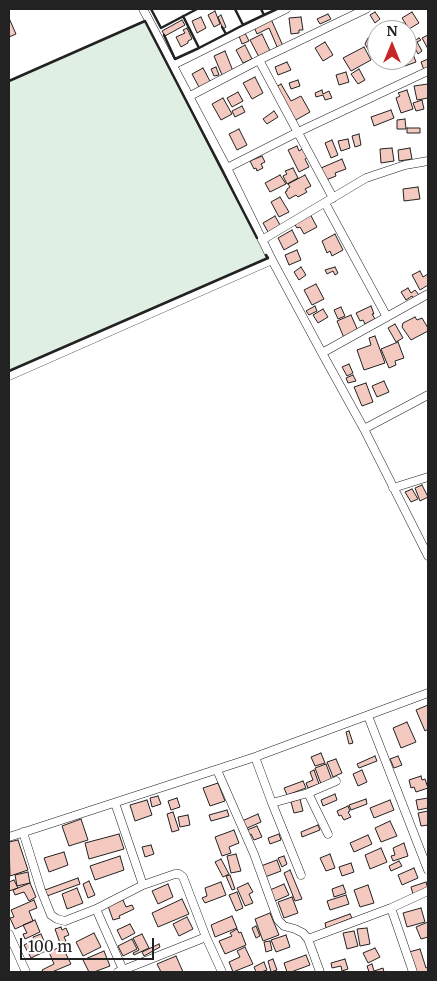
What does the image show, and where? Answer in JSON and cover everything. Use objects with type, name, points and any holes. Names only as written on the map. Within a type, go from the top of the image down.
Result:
[{"type":"street","points":[[143,9],[228,168],[272,260],[364,429],[428,556]]},
{"type":"street","points":[[173,65],[286,9]]},
{"type":"street","points":[[190,96],[258,60],[366,9]]},
{"type":"street","points":[[258,60],[333,198]]},
{"type":"street","points":[[228,168],[298,132],[428,71]]},
{"type":"street","points":[[262,240],[366,178],[405,165],[428,161]]},
{"type":"street","points":[[325,203],[387,317]]},
{"type":"street","points":[[9,376],[272,260]]},
{"type":"street","points":[[322,353],[428,294]]},
{"type":"street","points":[[364,429],[428,395]]},
{"type":"street","points":[[393,488],[428,477]]},
{"type":"street","points":[[9,837],[254,758],[428,693]]},
{"type":"street","points":[[368,716],[428,870]]},
{"type":"street","points":[[254,758],[301,875]]},
{"type":"street","points":[[217,770],[254,854],[278,920],[284,926],[295,928],[303,933],[308,939],[320,972]]},
{"type":"street","points":[[272,803],[308,793],[336,781]]},
{"type":"street","points":[[308,793],[328,834]]},
{"type":"street","points":[[116,802],[143,884]]},
{"type":"street","points":[[24,832],[41,890],[51,915],[57,919],[65,921],[96,909],[143,884],[179,874],[183,877],[206,937],[222,972]]},
{"type":"street","points":[[308,939],[391,908],[428,891]]},
{"type":"street","points":[[391,908],[413,972]]},
{"type":"street","points":[[96,909],[122,971],[206,937]]},
{"type":"street","points":[[9,934],[26,972]]},
{"type":"green space","points":[[145,21],[268,258],[9,371],[9,81]]},
{"type":"building","points":[[215,11],[220,24],[214,27],[208,15]]},
{"type":"building","points":[[375,12],[380,19],[373,20],[370,15]]},
{"type":"building","points":[[412,12],[419,23],[417,24],[417,20],[403,20],[402,18]]},
{"type":"building","points":[[328,14],[331,19],[320,24],[317,19]]},
{"type":"building","points":[[221,15],[226,27],[223,29],[218,17]]},
{"type":"building","points":[[201,17],[206,28],[197,33],[192,21]]},
{"type":"building","points":[[301,17],[303,30],[299,30],[299,33],[291,34],[289,18]]},
{"type":"building","points":[[9,18],[16,34],[9,37]]},
{"type":"building","points":[[271,19],[283,46],[278,49],[269,28],[257,34],[254,27]]},
{"type":"building","points":[[182,20],[185,25],[165,36],[162,31]]},
{"type":"building","points":[[187,28],[192,39],[181,47],[176,37],[185,33],[183,30]]},
{"type":"building","points":[[245,33],[249,41],[242,44],[239,36]]},
{"type":"building","points":[[262,34],[270,51],[259,57],[250,40]]},
{"type":"building","points":[[428,35],[428,49],[422,38]]},
{"type":"building","points":[[325,42],[333,55],[323,61],[315,48]]},
{"type":"building","points":[[417,42],[422,51],[418,54],[417,52]]},
{"type":"building","points":[[245,45],[252,59],[243,63],[236,50]]},
{"type":"building","points":[[364,47],[367,53],[367,62],[351,71],[343,58]]},
{"type":"building","points":[[225,51],[233,71],[222,75],[214,56]]},
{"type":"building","points":[[428,59],[428,69],[424,70],[421,62]]},
{"type":"building","points":[[287,62],[291,70],[278,75],[275,67]]},
{"type":"building","points":[[216,67],[219,75],[214,76],[211,69]]},
{"type":"building","points":[[203,68],[211,83],[200,89],[192,74]]},
{"type":"building","points":[[359,69],[365,80],[358,84],[351,74]]},
{"type":"building","points":[[346,72],[349,82],[339,85],[336,75]]},
{"type":"building","points":[[255,77],[263,93],[252,99],[243,83]]},
{"type":"building","points":[[298,80],[300,86],[291,89],[289,83]]},
{"type":"building","points":[[281,84],[291,101],[301,96],[310,112],[294,121],[276,87]]},
{"type":"building","points":[[428,84],[428,98],[417,100],[414,86]]},
{"type":"building","points":[[322,90],[323,94],[329,91],[332,98],[325,100],[323,95],[316,97],[315,93]]},
{"type":"building","points":[[407,90],[413,109],[401,113],[396,98],[400,96],[398,93]]},
{"type":"building","points":[[238,92],[243,101],[232,107],[227,98]]},
{"type":"building","points":[[223,98],[232,114],[221,120],[212,104]]},
{"type":"building","points":[[422,100],[424,109],[416,111],[413,103]]},
{"type":"building","points":[[242,106],[245,112],[235,117],[232,111]]},
{"type":"building","points":[[391,110],[394,118],[374,126],[371,117]]},
{"type":"building","points":[[274,111],[278,117],[267,124],[263,119]]},
{"type":"building","points":[[405,119],[406,129],[397,129],[397,120]]},
{"type":"building","points":[[407,128],[420,128],[420,133],[407,133]]},
{"type":"building","points":[[239,129],[247,145],[237,150],[229,134]]},
{"type":"building","points":[[359,134],[361,145],[355,147],[352,136]]},
{"type":"building","points":[[348,139],[350,148],[341,151],[338,141]]},
{"type":"building","points":[[332,140],[338,155],[331,158],[325,143]]},
{"type":"building","points":[[297,146],[299,151],[304,148],[308,157],[305,159],[309,167],[299,172],[288,150]]},
{"type":"building","points":[[392,148],[394,161],[381,163],[380,149]]},
{"type":"building","points":[[410,148],[412,159],[399,161],[398,150]]},
{"type":"building","points":[[262,156],[265,162],[261,164],[263,168],[257,171],[250,161]]},
{"type":"building","points":[[342,159],[346,169],[335,173],[336,176],[326,180],[321,168]]},
{"type":"building","points":[[293,168],[298,178],[287,184],[283,176],[287,174],[285,171]]},
{"type":"building","points":[[280,175],[286,184],[270,192],[265,183]]},
{"type":"building","points":[[305,175],[311,186],[305,189],[307,192],[289,199],[285,192],[290,187],[288,184]]},
{"type":"building","points":[[418,187],[420,199],[404,201],[403,189]]},
{"type":"building","points":[[280,197],[289,212],[279,217],[271,202]]},
{"type":"building","points":[[310,214],[317,227],[304,234],[300,227],[297,228],[294,223]]},
{"type":"building","points":[[275,216],[280,225],[268,232],[263,223]]},
{"type":"building","points":[[292,230],[298,242],[284,250],[278,238]]},
{"type":"building","points":[[335,234],[343,250],[332,256],[330,251],[327,253],[322,241]]},
{"type":"building","points":[[297,250],[301,260],[289,265],[285,255]]},
{"type":"building","points":[[301,267],[306,275],[299,280],[294,272]]},
{"type":"building","points":[[335,267],[338,273],[335,275],[333,271],[327,274],[325,270]]},
{"type":"building","points":[[420,271],[423,277],[428,274],[428,285],[420,290],[412,275]]},
{"type":"building","points":[[316,284],[324,299],[312,305],[304,290]]},
{"type":"building","points":[[408,288],[411,293],[415,290],[419,295],[414,299],[412,296],[406,300],[401,292]]},
{"type":"building","points":[[315,306],[317,311],[309,315],[306,311]]},
{"type":"building","points":[[371,306],[375,319],[365,324],[363,320],[360,321],[356,313]]},
{"type":"building","points":[[341,307],[345,316],[338,319],[334,310]]},
{"type":"building","points":[[323,309],[328,317],[318,323],[313,315]]},
{"type":"building","points":[[351,315],[358,331],[344,338],[337,321]]},
{"type":"building","points":[[415,317],[417,320],[422,318],[428,331],[411,340],[402,327],[403,323]]},
{"type":"building","points":[[395,324],[403,338],[396,342],[388,328]]},
{"type":"building","points":[[375,336],[385,363],[364,370],[357,350],[371,345],[369,338]]},
{"type":"building","points":[[398,342],[404,358],[395,361],[396,365],[389,368],[381,349]]},
{"type":"building","points":[[349,364],[353,373],[347,376],[342,367]]},
{"type":"building","points":[[353,375],[356,381],[348,383],[346,378]]},
{"type":"building","points":[[384,381],[389,392],[377,397],[372,386]]},
{"type":"building","points":[[366,383],[373,402],[362,406],[354,387]]},
{"type":"building","points":[[422,485],[428,497],[420,501],[415,488]]},
{"type":"building","points":[[412,489],[418,499],[411,502],[405,492]]},
{"type":"building","points":[[428,705],[428,729],[425,731],[416,710]]},
{"type":"building","points":[[407,722],[416,742],[401,748],[393,728]]},
{"type":"building","points":[[349,731],[353,743],[349,744],[346,732]]},
{"type":"building","points":[[321,753],[325,763],[315,766],[311,757]]},
{"type":"building","points":[[375,756],[377,761],[359,768],[357,764]]},
{"type":"building","points":[[398,756],[402,765],[394,768],[390,759]]},
{"type":"building","points":[[336,759],[342,773],[333,777],[327,762]]},
{"type":"building","points":[[326,764],[332,780],[321,784],[315,768]]},
{"type":"building","points":[[314,770],[319,784],[308,788],[306,783],[313,780],[310,772]]},
{"type":"building","points":[[362,770],[367,782],[358,786],[353,774]]},
{"type":"building","points":[[421,776],[422,780],[425,779],[428,788],[416,792],[414,787],[411,788],[409,780]]},
{"type":"building","points":[[303,781],[306,788],[287,795],[284,788]]},
{"type":"building","points":[[218,783],[225,801],[210,806],[203,788]]},
{"type":"building","points":[[335,794],[337,800],[323,806],[321,800]]},
{"type":"building","points":[[158,796],[161,804],[152,807],[150,798]]},
{"type":"building","points":[[177,798],[180,807],[171,810],[168,801]]},
{"type":"building","points":[[428,798],[428,808],[418,810],[416,800]]},
{"type":"building","points":[[300,799],[303,811],[294,813],[291,802]]},
{"type":"building","points":[[366,799],[367,804],[351,810],[349,805]]},
{"type":"building","points":[[147,800],[152,815],[135,821],[130,805]]},
{"type":"building","points":[[390,800],[394,810],[374,818],[370,808]]},
{"type":"building","points":[[348,806],[350,811],[348,812],[351,817],[344,820],[337,811]]},
{"type":"building","points":[[227,810],[229,816],[211,821],[209,815]]},
{"type":"building","points":[[428,811],[428,825],[421,826],[418,813]]},
{"type":"building","points":[[173,812],[179,830],[172,832],[167,814]]},
{"type":"building","points":[[258,814],[261,822],[245,829],[242,821]]},
{"type":"building","points":[[188,815],[190,825],[180,827],[178,817]]},
{"type":"building","points":[[81,819],[88,840],[69,846],[62,826]]},
{"type":"building","points":[[390,821],[397,836],[381,842],[375,828]]},
{"type":"building","points":[[318,825],[320,830],[302,837],[301,832]]},
{"type":"building","points":[[257,826],[262,837],[254,840],[247,830]]},
{"type":"building","points":[[234,830],[239,843],[229,847],[231,853],[222,856],[215,837]]},
{"type":"building","points":[[119,834],[124,849],[89,859],[85,843]]},
{"type":"building","points":[[279,834],[281,840],[270,844],[268,838]]},
{"type":"building","points":[[368,835],[372,844],[354,852],[350,843]]},
{"type":"building","points":[[18,840],[28,870],[10,876],[9,842]]},
{"type":"building","points":[[404,843],[408,856],[393,861],[391,856],[395,855],[393,848]]},
{"type":"building","points":[[151,845],[154,854],[145,857],[142,847]]},
{"type":"building","points":[[381,848],[387,862],[370,869],[365,855]]},
{"type":"building","points":[[64,852],[68,865],[49,872],[44,858]]},
{"type":"building","points":[[236,854],[241,871],[231,873],[227,856]]},
{"type":"building","points":[[330,854],[335,868],[326,871],[320,858]]},
{"type":"building","points":[[120,856],[124,870],[95,880],[90,866]]},
{"type":"building","points":[[284,856],[287,864],[282,867],[278,858]]},
{"type":"building","points":[[221,859],[229,874],[223,877],[215,862]]},
{"type":"building","points":[[277,860],[281,871],[265,877],[261,866]]},
{"type":"building","points":[[399,861],[402,866],[391,871],[389,866]]},
{"type":"building","points":[[351,863],[354,872],[342,876],[339,867]]},
{"type":"building","points":[[414,868],[418,878],[402,885],[398,875]]},
{"type":"building","points":[[290,870],[302,899],[295,901],[284,873]]},
{"type":"building","points":[[28,872],[30,883],[17,886],[15,875]]},
{"type":"building","points":[[230,875],[235,889],[232,890],[226,876]]},
{"type":"building","points":[[78,878],[80,884],[47,896],[45,890]]},
{"type":"building","points":[[14,880],[18,888],[9,891],[9,882]]},
{"type":"building","points":[[89,881],[95,895],[88,898],[83,884]]},
{"type":"building","points":[[221,882],[226,895],[205,903],[202,898],[207,896],[205,888]]},
{"type":"building","points":[[426,882],[428,889],[413,894],[411,887]]},
{"type":"building","points":[[30,883],[36,897],[29,901],[24,892],[15,895],[13,890]]},
{"type":"building","points":[[248,883],[253,892],[249,894],[253,903],[245,906],[237,888]]},
{"type":"building","points":[[168,884],[173,897],[158,904],[152,891]]},
{"type":"building","points":[[284,884],[289,895],[275,901],[270,890]]},
{"type":"building","points":[[343,885],[346,893],[334,897],[332,889]]},
{"type":"building","points":[[368,885],[374,903],[360,907],[354,890]]},
{"type":"building","points":[[77,888],[83,903],[67,909],[62,894]]},
{"type":"building","points":[[237,892],[243,908],[236,911],[229,895]]},
{"type":"building","points":[[346,895],[349,904],[330,910],[327,901]]},
{"type":"building","points":[[292,897],[298,913],[284,918],[278,902]]},
{"type":"building","points":[[182,899],[189,914],[158,927],[152,913]]},
{"type":"building","points":[[34,900],[37,908],[29,911],[33,921],[15,929],[10,918],[14,917],[11,910]]},
{"type":"building","points":[[123,900],[126,907],[132,905],[134,909],[113,920],[108,906]]},
{"type":"building","points":[[421,908],[425,922],[407,927],[403,913]]},
{"type":"building","points":[[270,913],[279,935],[263,941],[255,919]]},
{"type":"building","points":[[350,914],[352,918],[326,928],[325,923]]},
{"type":"building","points":[[232,916],[237,928],[215,937],[211,925]]},
{"type":"building","points":[[187,917],[193,929],[179,936],[173,924]]},
{"type":"building","points":[[35,920],[40,932],[25,939],[23,934],[27,933],[23,925]]},
{"type":"building","points":[[428,922],[428,937],[421,939],[416,927]]},
{"type":"building","points":[[130,924],[135,933],[122,940],[117,930]]},
{"type":"building","points":[[256,926],[260,936],[256,938],[252,928]]},
{"type":"building","points":[[61,927],[62,930],[66,928],[69,935],[64,937],[66,941],[60,943],[55,929]]},
{"type":"building","points":[[367,928],[370,944],[360,946],[357,929]]},
{"type":"building","points":[[237,929],[239,933],[241,932],[246,945],[225,954],[219,941],[232,936],[230,933]]},
{"type":"building","points":[[354,931],[358,946],[347,949],[343,933]]},
{"type":"building","points":[[94,933],[101,947],[83,956],[76,942]]},
{"type":"building","points":[[41,934],[48,950],[31,958],[24,945],[34,940],[33,937]]},
{"type":"building","points":[[142,934],[149,948],[134,955],[133,953],[139,950],[133,938]]},
{"type":"building","points":[[286,935],[290,947],[276,952],[271,940]]},
{"type":"building","points":[[132,939],[137,949],[123,956],[118,946]]},
{"type":"building","points":[[270,941],[272,950],[266,952],[264,942]]},
{"type":"building","points":[[159,944],[160,947],[144,956],[142,952]]},
{"type":"building","points":[[62,946],[71,964],[52,972],[43,972],[42,970],[54,964],[49,952]]},
{"type":"building","points":[[245,947],[253,964],[233,972],[229,962],[240,957],[237,951]]},
{"type":"building","points":[[375,948],[380,957],[368,963],[363,953]]},
{"type":"building","points":[[420,949],[426,968],[428,967],[428,972],[416,972],[409,952]]},
{"type":"building","points":[[104,951],[110,966],[89,972],[83,960]]},
{"type":"building","points":[[306,955],[310,965],[287,972],[284,963]]},
{"type":"building","points":[[176,956],[183,972],[161,972],[157,964]]},
{"type":"building","points":[[273,959],[277,970],[271,972],[268,961]]},
{"type":"building","points":[[345,959],[348,969],[342,971],[341,966],[332,968],[331,963]]},
{"type":"building","points":[[264,962],[267,970],[256,972],[254,967]]},
{"type":"building","points":[[372,964],[374,971],[383,968],[384,972],[369,972],[367,966]]},
{"type":"wall","points":[[151,9],[161,28],[197,9]]},
{"type":"wall","points":[[235,9],[243,25],[264,15]]},
{"type":"wall","points":[[261,9],[264,15],[277,9]]},
{"type":"wall","points":[[183,16],[199,48],[226,34]]},
{"type":"wall","points":[[9,81],[145,21],[257,238]]},
{"type":"wall","points":[[222,27],[226,34],[243,25]]},
{"type":"wall","points":[[164,35],[175,59],[199,48]]},
{"type":"wall","points":[[9,371],[268,258],[266,255]]}]
